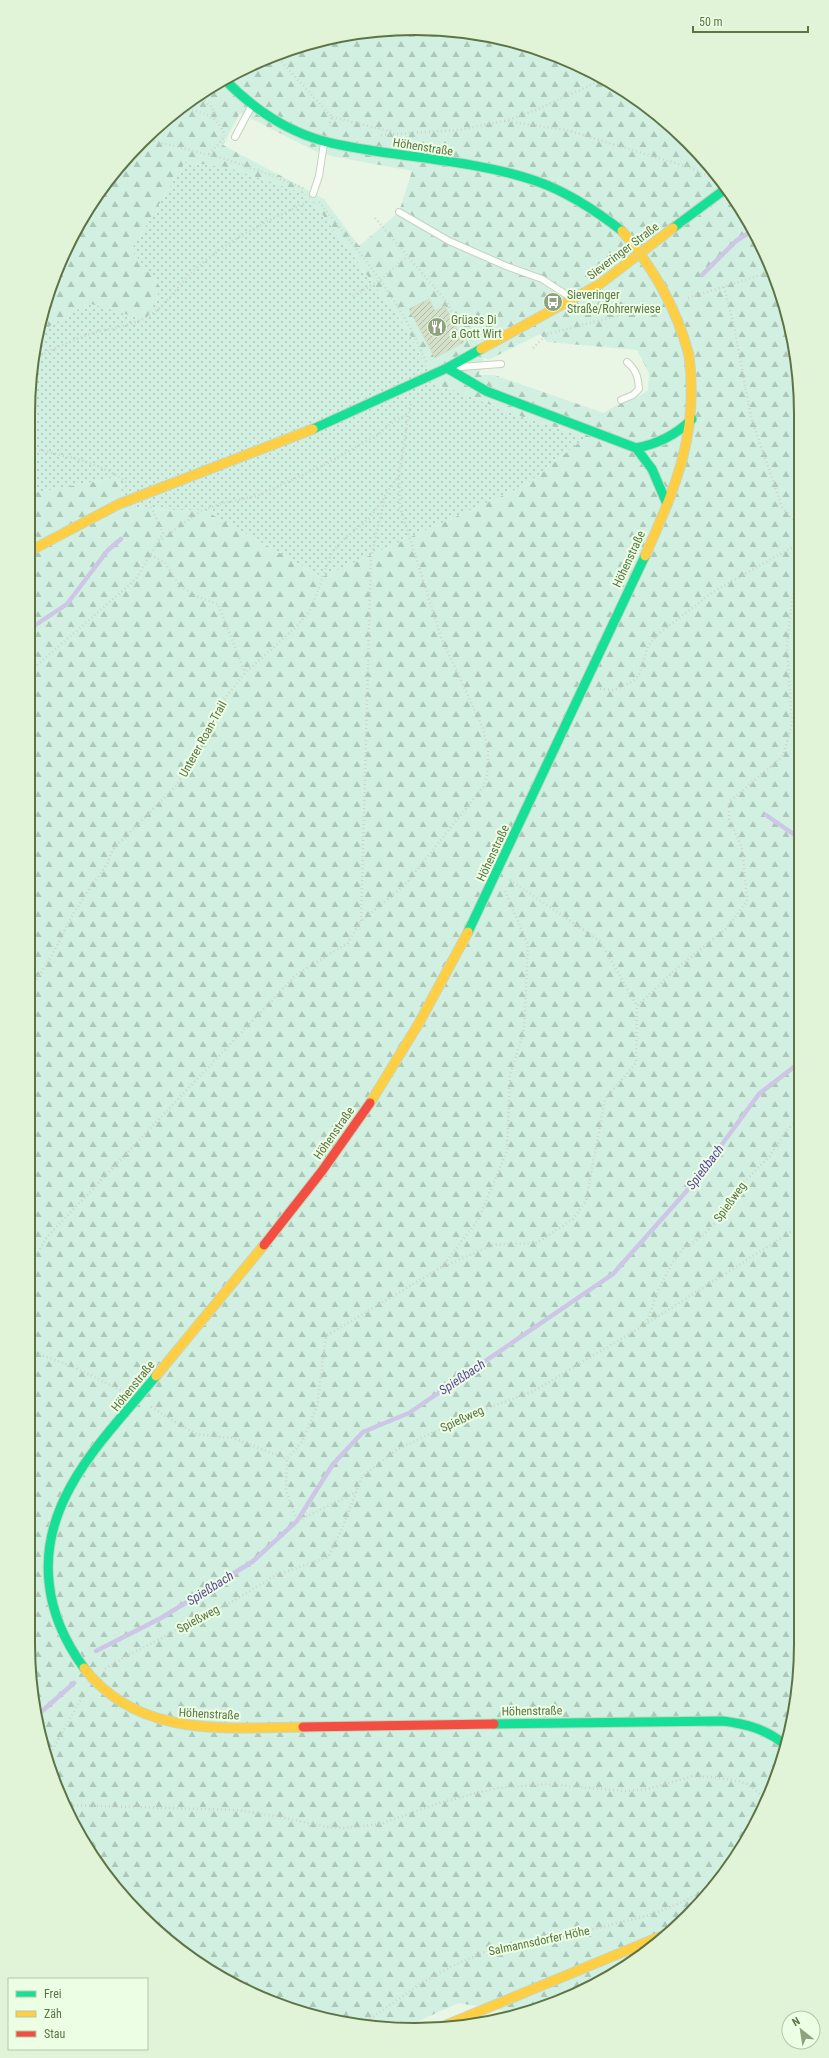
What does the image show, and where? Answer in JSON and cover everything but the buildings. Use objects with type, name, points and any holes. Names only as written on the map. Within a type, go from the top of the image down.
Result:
[{"type":"street","name":"Höhenstraße","points":[[229,84],[251,105],[263,114],[289,129],[325,142],[492,169],[554,186],[584,202],[622,231],[649,262],[664,286],[680,321],[689,355],[693,390],[692,419],[682,465],[667,504],[497,872],[434,996],[369,1104],[326,1166],[284,1221],[70,1484],[59,1507],[51,1533],[47,1570],[54,1614],[60,1631],[71,1652],[92,1679],[114,1698],[143,1714],[165,1722],[190,1727],[246,1728],[723,1721],[759,1728],[781,1742]]},
{"type":"street","name":"Sieveringer Straße","points":[[35,548],[94,516],[141,495],[313,429],[447,368],[474,352],[575,300],[623,268],[696,210],[722,192]]},
{"type":"street","points":[[447,368],[486,391],[636,448],[652,469],[667,504]]},
{"type":"street","points":[[636,448],[663,442],[682,430],[692,419]]},
{"type":"street","points":[[457,2021],[652,1940]]},
{"type":"lane","points":[[234,137],[251,105]]},
{"type":"lane","points":[[313,194],[319,176],[325,142]]},
{"type":"lane","points":[[399,212],[449,241],[506,266],[542,279],[575,300]]},
{"type":"lane","points":[[621,400],[633,396],[639,388],[638,378],[634,368],[627,362]]},
{"type":"lane","points":[[447,368],[501,364]]},
{"type":"path","points":[[280,60],[332,117],[396,133]]},
{"type":"path","points":[[380,135],[458,130],[504,121],[536,110],[597,82]]},
{"type":"path","points":[[203,100],[212,107],[225,137]]},
{"type":"path","points":[[188,110],[208,114],[218,123]]},
{"type":"path","points":[[325,142],[332,117]]},
{"type":"path","points":[[504,121],[567,130],[691,168],[712,179]]},
{"type":"path","points":[[209,154],[225,137],[234,137]]},
{"type":"path","points":[[152,140],[209,154],[295,184],[313,194],[380,280],[417,338],[428,368],[426,378]]},
{"type":"path","points":[[39,356],[75,339],[96,332],[130,325],[145,318],[162,307],[192,272],[216,253],[239,237],[275,217],[304,204]]},
{"type":"path","points":[[375,218],[446,301],[474,352]]},
{"type":"path","points":[[353,296],[380,280],[407,257]]},
{"type":"path","points":[[684,299],[767,273]]},
{"type":"path","points":[[724,287],[734,326],[751,417],[782,507],[794,520]]},
{"type":"path","points":[[533,348],[547,334],[662,305]]},
{"type":"path","points":[[35,1258],[47,1237],[297,974],[348,943],[361,921],[405,885],[483,787],[488,763],[488,751],[483,728],[439,631],[402,516],[399,496],[400,474],[408,415],[396,420],[379,434],[326,464],[257,496],[219,504],[199,512],[160,540]]},
{"type":"path","points":[[35,449],[81,461],[118,475],[141,495],[152,509],[163,533],[136,579],[35,667]]},
{"type":"path","name":"Unterer Roan-Trail","points":[[35,982],[52,955],[74,912],[107,864],[112,849],[174,788],[194,759],[222,702],[245,673],[298,625],[311,610],[332,552],[344,538],[370,518],[400,474]]},
{"type":"path","points":[[361,921],[371,557],[386,494]]},
{"type":"path","points":[[585,684],[602,690],[614,690],[632,681],[639,675],[648,646],[666,626],[713,592],[794,546]]},
{"type":"path","points":[[151,555],[165,563],[180,586],[196,596],[218,604],[245,673]]},
{"type":"path","points":[[637,1006],[677,968],[727,928],[747,901],[742,848],[729,819],[729,802],[783,756],[792,723],[787,647],[794,592]]},
{"type":"path","points":[[357,1492],[297,1521],[286,1490],[287,1459],[302,1442],[317,1406],[326,1336],[440,1268],[494,1245],[537,1243],[573,1219],[586,1201],[605,1099],[636,1063],[637,1006],[600,941],[497,872]]},
{"type":"path","points":[[440,1268],[478,1220],[507,1151],[510,1075],[524,1030],[528,945],[497,872]]},
{"type":"path","name":"Spießweg","points":[[92,1679],[125,1656],[237,1599],[274,1576],[328,1557],[342,1531],[362,1478],[396,1450],[472,1414],[534,1391],[646,1324],[659,1288],[672,1263],[683,1249],[703,1235],[723,1215],[740,1186],[769,1157],[787,1130],[794,1124]]},
{"type":"path","points":[[646,1324],[794,1230]]},
{"type":"path","points":[[35,1353],[74,1367],[138,1399],[195,1434],[233,1438],[287,1459]]},
{"type":"path","points":[[51,1751],[92,1679]]},
{"type":"path","points":[[71,1804],[237,1810],[281,1817],[326,1827],[344,1828],[380,1824],[442,1802],[497,1788],[545,1784],[626,1791],[648,1789],[693,1776],[713,1776],[750,1785],[761,1797]]},
{"type":"path","name":"Salmannsdorfer Höhe","points":[[368,2020],[420,1984],[450,1967],[489,1950],[530,1945],[654,1914],[700,1894]]},
{"type":"green space","points":[[414,35],[439,36],[489,42],[536,55],[560,64],[582,74],[625,99],[646,113],[665,129],[700,164],[716,183],[743,225],[765,269],[774,293],[787,340],[791,365],[794,414],[794,1644],[791,1693],[787,1718],[774,1765],[755,1811],[743,1833],[716,1875],[683,1912],[646,1945],[604,1972],[560,1994],[507,2011],[459,2003],[414,2023],[365,2020],[340,2016],[293,2003],[247,1984],[225,1972],[183,1945],[146,1912],[129,1894],[113,1875],[86,1833],[74,1811],[55,1765],[42,1718],[38,1693],[35,1644],[35,493],[119,477],[124,506],[173,510],[204,510],[322,577],[526,485],[586,437],[514,414],[446,387],[436,386],[408,331],[315,204],[306,194],[227,167],[185,162],[131,250],[161,288],[146,320],[88,303],[45,329],[55,293],[64,269],[74,247],[99,204],[113,183],[129,164],[164,129],[183,113],[225,86],[247,74],[269,64],[316,48],[365,38]],"holes":[[[240,113],[313,150],[331,156],[412,171],[399,212],[359,246],[324,199],[223,145]],[[540,334],[547,342],[637,350],[649,373],[648,390],[637,397],[609,409],[604,413],[494,375],[479,375],[484,357],[488,360]]]},
{"type":"green space","points":[[185,162],[227,167],[306,194],[315,204],[408,331],[436,386],[446,387],[514,414],[586,437],[526,485],[322,577],[204,510],[173,510],[124,506],[119,477],[35,493],[36,390],[38,365],[45,329],[88,303],[161,288],[131,250]]},
{"type":"waterway","points":[[702,275],[736,241],[748,234]]},
{"type":"waterway","points":[[35,625],[67,604],[108,550],[121,539]]},
{"type":"waterway","points":[[766,815],[794,835]]},
{"type":"waterway","name":"Spießbach","points":[[96,1651],[161,1618],[252,1562],[297,1521],[333,1464],[363,1432],[409,1413],[613,1274],[692,1185],[759,1094],[794,1067]]},
{"type":"waterway","name":"Spießbach","points":[[41,1712],[74,1683]]},
{"type":"traffic: fast","points":[[229,84],[249,102],[267,115],[305,135],[341,145],[496,170],[536,181],[570,196],[602,216],[622,231]]},
{"type":"traffic: fast","points":[[673,228],[722,192]]},
{"type":"traffic: fast","points":[[313,429],[447,368],[481,349]]},
{"type":"traffic: fast","points":[[447,368],[486,391],[636,448],[652,469],[667,504]]},
{"type":"traffic: fast","points":[[636,448],[652,444],[666,438],[680,430],[692,419]]},
{"type":"traffic: fast","points":[[468,932],[645,556]]},
{"type":"traffic: fast","points":[[84,1668],[65,1638],[53,1605],[49,1582],[49,1551],[55,1522],[66,1495],[98,1445],[156,1376]]},
{"type":"traffic: fast","points":[[494,1724],[723,1721],[755,1728],[770,1734],[781,1742]]},
{"type":"traffic: slow","points":[[481,349],[600,284],[673,228]]},
{"type":"traffic: slow","points":[[622,231],[634,245],[663,289],[678,321],[689,355]]},
{"type":"traffic: slow","points":[[645,556],[675,482],[688,435],[691,410],[689,355]]},
{"type":"traffic: slow","points":[[35,548],[119,504],[313,429]]},
{"type":"traffic: slow","points":[[370,1103],[419,1023],[468,932]]},
{"type":"traffic: slow","points":[[156,1376],[264,1245]]},
{"type":"traffic: slow","points":[[84,1668],[106,1691],[130,1707],[156,1718],[184,1724],[213,1727],[303,1727]]},
{"type":"traffic: slow","points":[[457,2021],[652,1940]]},
{"type":"traffic: jam","points":[[264,1245],[322,1171],[370,1103]]},
{"type":"traffic: jam","points":[[303,1727],[494,1724]]},
{"type":"place","name":"Sieveringer Straße/Rohrerwiese","points":[[553,302]]},
{"type":"place","name":"Grüass Di a Gott Wirt","points":[[437,327]]}]
